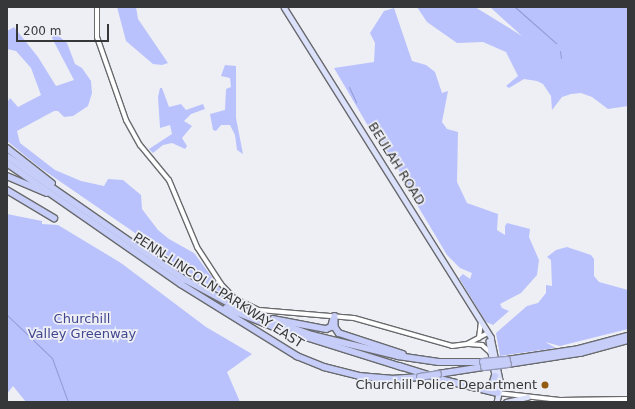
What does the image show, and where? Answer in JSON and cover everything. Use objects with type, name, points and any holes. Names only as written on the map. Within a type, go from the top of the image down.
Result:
[{"type":"highway","points":[[7,148],[78,205]]},
{"type":"highway","name":"PENN-LINCOLN PARKWAY EAST","points":[[7,156],[184,279],[223,302],[254,316],[312,335],[422,361],[483,365]]},
{"type":"highway","name":"PENN-LINCOLN PARKWAY EAST","points":[[7,163],[201,296],[292,352],[324,367],[373,378],[420,377],[483,365],[580,353],[628,340]]},
{"type":"highway","points":[[7,176],[53,195]]},
{"type":"highway","points":[[7,190],[54,218]]},
{"type":"highway","points":[[201,296],[274,327],[402,367],[482,390],[498,393]]},
{"type":"highway","points":[[254,316],[325,329],[331,327],[335,316]]},
{"type":"highway","points":[[335,316],[336,328],[339,333],[422,361]]},
{"type":"highway","points":[[312,335],[402,367]]},
{"type":"highway","name":"PENN-LINCOLN PARKWAY EAST","points":[[507,362],[579,349],[628,336]]},
{"type":"highway","points":[[482,390],[492,385],[495,376]]},
{"type":"main road","name":"BEULAH ROAD","points":[[284,7],[488,333],[496,357],[501,386],[498,393]]},
{"type":"main road","name":"BEULAH ROAD","points":[[488,333],[498,393],[498,402]]},
{"type":"main road","points":[[506,402],[527,397]]},
{"type":"street","points":[[97,7],[97,37],[124,115],[140,145],[172,185],[193,240],[221,284],[238,301],[256,309],[362,320],[448,345],[482,345],[492,354]]},
{"type":"street","points":[[478,339],[481,321]]},
{"type":"street","points":[[467,344],[488,333]]},
{"type":"street","points":[[498,393],[580,401],[628,399]]},
{"type":"green space","points":[[117,7],[136,7],[138,19],[168,63],[162,65],[153,64],[126,41]]},
{"type":"green space","points":[[417,7],[475,7],[522,36],[490,7],[628,7],[628,106],[608,109],[592,97],[581,93],[562,97],[552,110],[551,96],[543,84],[537,81],[524,79],[509,88],[506,86],[518,76],[506,52],[483,42],[457,43],[427,22]]},
{"type":"green space","points":[[394,8],[412,61],[426,65],[435,72],[442,93],[448,91],[442,122],[447,129],[458,132],[457,182],[467,203],[498,214],[497,230],[505,235],[505,226],[507,223],[530,229],[529,237],[539,260],[537,275],[521,293],[500,304],[502,308],[509,311],[493,325],[486,322],[459,278],[463,274],[470,279],[472,273],[460,268],[447,255],[413,198],[400,172],[374,136],[334,68],[374,62],[375,43],[370,33],[384,11]]},
{"type":"green space","points":[[14,27],[38,57],[56,86],[74,80],[52,38],[54,32],[67,43],[75,64],[82,68],[91,81],[92,93],[88,106],[73,116],[64,117],[58,111],[54,111],[17,131],[20,143],[55,170],[81,181],[104,186],[108,179],[123,180],[141,195],[142,209],[158,230],[169,239],[194,253],[226,296],[151,248],[138,235],[39,167],[7,141],[8,101],[10,98],[18,107],[41,95],[31,68],[16,51],[7,49],[7,31]]},
{"type":"green space","points":[[225,65],[236,66],[236,118],[243,154],[237,150],[235,135],[230,125],[221,125],[216,131],[213,130],[210,114],[225,110],[226,89],[231,87],[230,78],[221,76]]},
{"type":"green space","points":[[160,88],[162,88],[169,107],[181,104],[186,110],[203,104],[205,109],[191,114],[184,121],[192,126],[182,138],[187,146],[185,149],[172,143],[163,145],[153,153],[149,149],[172,134],[170,125],[160,128],[158,97]]},
{"type":"green space","name":"Churchill Valley Greenway","points":[[7,214],[42,221],[42,224],[58,225],[121,263],[206,327],[252,354],[227,372],[240,402],[26,402],[13,386],[7,394]]},
{"type":"green space","points":[[567,247],[591,255],[594,259],[594,276],[599,282],[628,290],[628,329],[560,346],[545,342],[556,348],[500,356],[496,333],[527,306],[538,303],[546,293],[546,285],[552,286],[551,260],[547,257],[556,250]]},
{"type":"waterway","points":[[515,7],[556,43]]},
{"type":"waterway","points":[[560,51],[561,58]]},
{"type":"waterway","points":[[349,87],[356,102]]},
{"type":"waterway","points":[[7,315],[52,358],[68,402]]},
{"type":"place","name":"Churchill Police Department","points":[[545,385]]}]
